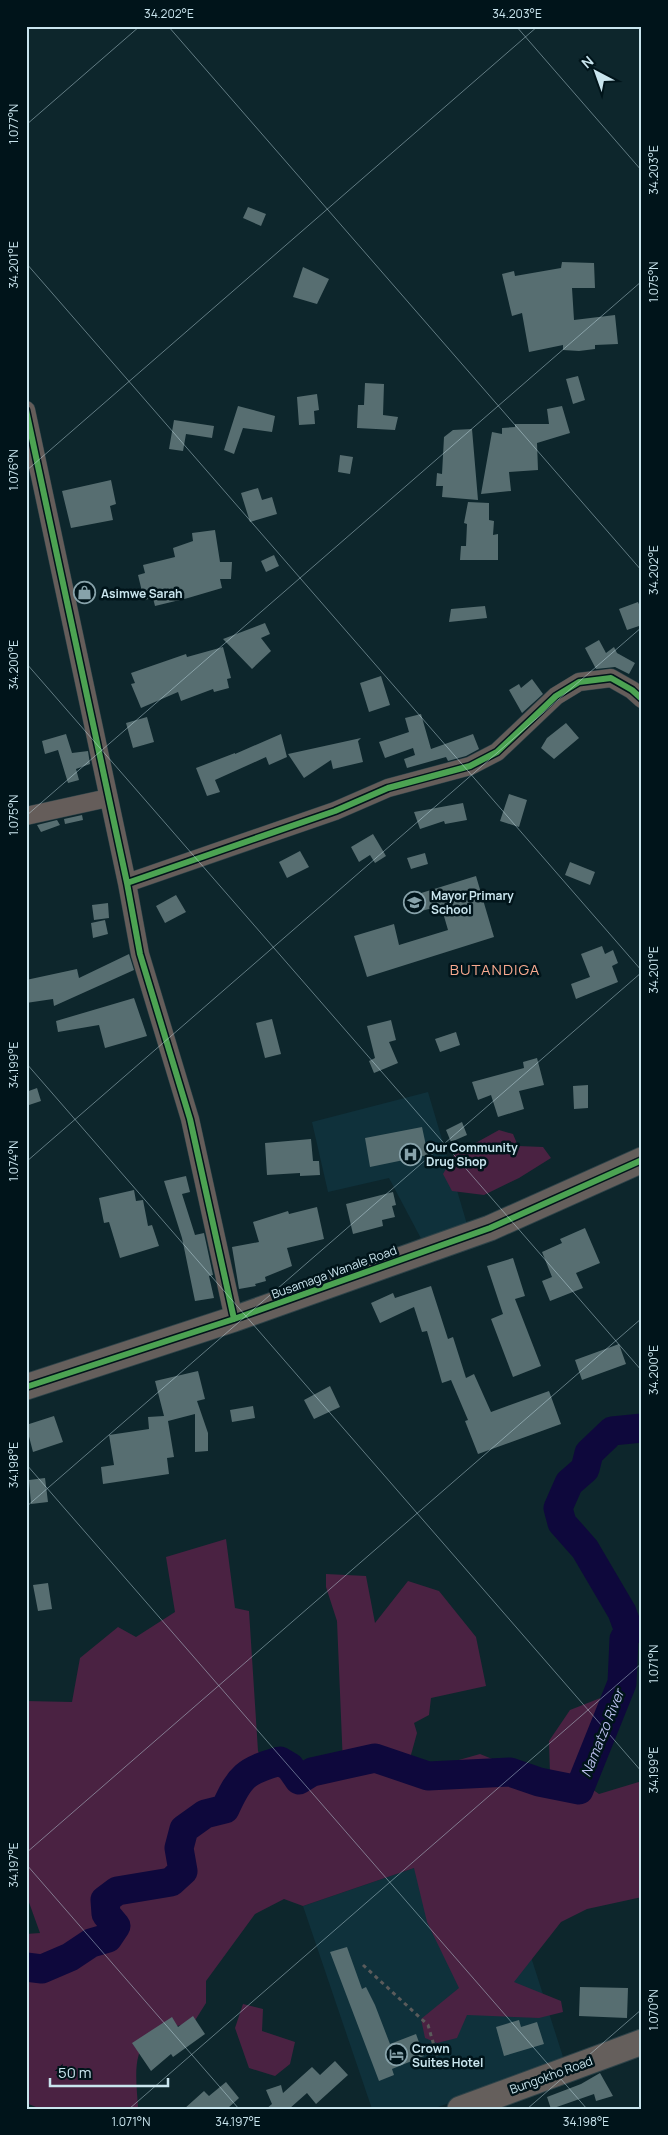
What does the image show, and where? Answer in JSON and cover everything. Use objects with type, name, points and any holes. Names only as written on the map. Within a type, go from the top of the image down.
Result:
[{"type":"street","points":[[26,410],[127,883],[140,954],[190,1119],[234,1319]]},
{"type":"street","points":[[127,883],[335,811],[388,788],[470,766],[497,752],[556,696],[579,682],[611,678],[638,690]]},
{"type":"street","points":[[26,816],[108,798]]},
{"type":"street","name":"Busamaga Wanale Road","points":[[26,1387],[234,1319],[490,1228],[642,1160]]},
{"type":"street","name":"Bungokho Road","points":[[460,2109],[642,2042]]},
{"type":"path","points":[[363,1965],[428,2025],[437,2056]]},
{"type":"shaded area","points":[[428,1092],[469,1231],[425,1246],[389,1178],[328,1192],[312,1122]]},
{"type":"shaded area","points":[[499,1130],[513,1134],[518,1146],[543,1147],[551,1158],[519,1178],[484,1195],[452,1191],[443,1174],[454,1155]]},
{"type":"shaded area","points":[[226,1539],[235,1608],[249,1611],[258,1751],[265,1765],[280,1761],[299,1772],[343,1765],[337,1621],[326,1587],[326,1574],[366,1576],[375,1623],[408,1581],[439,1591],[476,1637],[486,1686],[431,1698],[429,1715],[414,1723],[417,1733],[409,1762],[441,1765],[480,1754],[517,1769],[550,1774],[549,1741],[570,1710],[603,1697],[613,1737],[589,1787],[599,1794],[642,1781],[642,1897],[587,1909],[561,1922],[514,1982],[561,2001],[563,2012],[539,2018],[467,2015],[457,2038],[437,2043],[425,2038],[421,2019],[459,1988],[427,1922],[414,1868],[303,1906],[284,1899],[255,1914],[206,1981],[206,2003],[194,2022],[159,2032],[143,2044],[136,2070],[138,2107],[135,2109],[41,2109],[26,2103],[26,1934],[40,1933],[26,1894],[26,1701],[72,1702],[80,1658],[118,1627],[136,1637],[175,1612],[166,1557]]},
{"type":"shaded area","points":[[414,1868],[520,1910],[532,1960],[565,2063],[432,2109],[372,2109],[303,1906]]},
{"type":"shaded area","points":[[243,2004],[263,2009],[262,2031],[295,2042],[290,2064],[275,2076],[249,2068],[235,2028]]},
{"type":"building","points":[[248,207],[266,214],[261,226],[243,218]]},
{"type":"building","points":[[562,262],[594,263],[595,288],[572,288],[574,320],[615,315],[618,344],[595,345],[595,349],[579,351],[563,350],[563,345],[529,352],[522,313],[512,316],[502,274],[514,271],[515,276],[561,268]]},
{"type":"building","points":[[303,267],[329,279],[317,304],[293,297]]},
{"type":"building","points":[[578,376],[585,400],[573,404],[566,379]]},
{"type":"building","points":[[365,383],[384,384],[383,415],[398,417],[395,430],[357,428],[358,405],[364,405]]},
{"type":"building","points":[[317,394],[319,410],[314,411],[315,424],[299,425],[297,397]]},
{"type":"building","points":[[238,406],[275,416],[272,432],[243,428],[234,454],[224,450]]},
{"type":"building","points":[[562,406],[570,433],[537,443],[538,470],[509,472],[511,491],[481,494],[492,432],[502,434],[502,428],[515,427],[515,424],[549,424],[547,409]]},
{"type":"building","points":[[174,420],[214,426],[212,438],[186,434],[183,451],[169,449]]},
{"type":"building","points":[[472,429],[478,500],[442,497],[443,486],[436,486],[437,473],[442,474],[444,437],[453,430]]},
{"type":"building","points":[[340,455],[353,457],[350,474],[338,472]]},
{"type":"building","points":[[111,480],[116,504],[110,506],[113,520],[71,528],[62,491]]},
{"type":"building","points":[[258,488],[262,500],[272,497],[277,514],[250,522],[241,493]]},
{"type":"building","points":[[468,502],[489,503],[489,520],[494,521],[493,535],[498,534],[498,560],[460,560],[461,546],[466,546],[467,524],[464,523]]},
{"type":"building","points":[[215,530],[220,562],[232,562],[231,579],[220,579],[222,588],[155,606],[153,598],[144,600],[138,575],[145,573],[143,565],[175,557],[173,548],[193,541],[192,533]]},
{"type":"building","points":[[274,555],[279,566],[266,572],[261,561]]},
{"type":"building","points":[[638,602],[642,611],[642,625],[627,630],[619,609]]},
{"type":"building","points":[[485,606],[487,618],[449,622],[451,609]]},
{"type":"building","points":[[265,623],[270,634],[261,638],[271,651],[252,669],[223,639]]},
{"type":"building","points":[[599,640],[606,653],[614,647],[617,653],[635,663],[629,674],[615,667],[596,669],[585,648]]},
{"type":"building","points":[[223,647],[231,678],[227,679],[229,688],[214,692],[213,689],[181,701],[178,692],[141,708],[131,684],[135,683],[131,673],[186,654],[187,657]]},
{"type":"building","points":[[381,676],[390,705],[369,712],[360,683]]},
{"type":"building","points":[[532,679],[543,694],[522,713],[509,690],[519,684],[521,688]]},
{"type":"building","points":[[421,714],[431,749],[473,734],[479,749],[466,756],[448,761],[446,757],[407,768],[404,759],[415,755],[413,748],[385,758],[379,742],[409,732],[405,718]]},
{"type":"building","points":[[147,717],[154,742],[133,748],[126,723]]},
{"type":"building","points":[[566,723],[579,738],[554,759],[541,748],[547,738]]},
{"type":"building","points":[[66,734],[72,753],[88,751],[90,764],[76,769],[79,780],[68,783],[58,750],[45,754],[42,741]]},
{"type":"building","points":[[281,734],[287,757],[269,765],[266,757],[215,780],[220,792],[207,796],[196,768]]},
{"type":"building","points":[[361,738],[358,741],[363,762],[333,769],[331,760],[304,778],[288,754]]},
{"type":"building","points":[[509,794],[527,800],[519,827],[500,821]]},
{"type":"building","points":[[463,803],[467,820],[445,824],[444,821],[420,829],[414,812]]},
{"type":"building","points":[[82,815],[83,820],[65,824],[64,819]]},
{"type":"building","points":[[57,820],[60,825],[41,832],[37,825]]},
{"type":"building","points":[[373,834],[386,856],[375,863],[370,855],[359,862],[351,847]]},
{"type":"building","points":[[300,851],[309,867],[287,878],[279,862]]},
{"type":"building","points":[[425,853],[428,864],[411,869],[407,858]]},
{"type":"building","points":[[570,862],[595,872],[590,885],[565,875]]},
{"type":"building","points":[[476,876],[494,937],[367,977],[354,936],[394,924],[399,945],[448,930],[441,906],[421,911],[418,894]]},
{"type":"building","points":[[176,895],[186,912],[165,923],[156,906]]},
{"type":"building","points":[[108,903],[109,918],[94,920],[92,905]]},
{"type":"building","points":[[105,920],[108,934],[93,938],[91,923]]},
{"type":"building","points":[[602,946],[605,954],[613,950],[618,963],[612,966],[618,982],[576,999],[571,984],[590,977],[581,954]]},
{"type":"building","points":[[129,954],[134,970],[54,1006],[53,999],[26,1003],[26,980],[77,969],[79,978]]},
{"type":"building","points":[[134,998],[147,1036],[105,1048],[99,1025],[58,1032],[56,1021]]},
{"type":"building","points":[[272,1019],[281,1054],[265,1058],[256,1023]]},
{"type":"building","points":[[391,1020],[396,1040],[389,1042],[398,1063],[374,1073],[369,1061],[375,1058],[367,1026]]},
{"type":"building","points":[[456,1032],[460,1045],[440,1052],[435,1039]]},
{"type":"building","points":[[537,1058],[544,1085],[519,1091],[524,1109],[498,1117],[491,1095],[478,1100],[472,1082],[524,1068],[523,1062]]},
{"type":"building","points":[[588,1085],[588,1108],[574,1109],[573,1086]]},
{"type":"building","points":[[37,1088],[41,1101],[26,1106],[26,1092]]},
{"type":"building","points":[[462,1122],[467,1135],[451,1142],[446,1130]]},
{"type":"building","points":[[422,1127],[428,1155],[370,1167],[365,1138]]},
{"type":"building","points":[[311,1139],[313,1161],[319,1161],[320,1175],[300,1176],[300,1173],[267,1175],[265,1143]]},
{"type":"building","points":[[186,1176],[190,1192],[182,1194],[195,1235],[204,1233],[213,1275],[209,1276],[214,1298],[195,1301],[182,1238],[164,1181]]},
{"type":"building","points":[[134,1190],[136,1201],[143,1200],[148,1226],[152,1225],[159,1246],[120,1258],[109,1222],[104,1223],[99,1198]]},
{"type":"building","points":[[393,1192],[396,1205],[392,1206],[395,1217],[382,1220],[383,1226],[353,1234],[346,1204]]},
{"type":"building","points":[[317,1207],[324,1239],[287,1248],[292,1266],[265,1277],[266,1281],[255,1284],[256,1286],[239,1289],[232,1247],[259,1242],[253,1222],[288,1211],[289,1214]]},
{"type":"building","points":[[585,1228],[600,1263],[576,1273],[583,1288],[550,1301],[542,1281],[552,1277],[542,1252],[562,1243],[560,1239]]},
{"type":"building","points":[[513,1258],[525,1296],[515,1299],[541,1366],[513,1377],[491,1319],[503,1314],[487,1266]]},
{"type":"building","points":[[431,1286],[448,1339],[453,1337],[466,1378],[474,1374],[491,1412],[549,1391],[561,1424],[478,1454],[465,1421],[468,1420],[451,1380],[442,1383],[427,1331],[422,1332],[414,1307],[380,1323],[371,1303],[393,1293],[395,1298]]},
{"type":"building","points":[[619,1344],[626,1364],[582,1380],[575,1360]]},
{"type":"building","points":[[198,1371],[205,1399],[197,1401],[208,1433],[208,1451],[195,1452],[195,1414],[168,1421],[174,1457],[167,1458],[169,1474],[103,1484],[101,1467],[114,1465],[109,1435],[149,1429],[148,1417],[164,1416],[155,1381]]},
{"type":"building","points":[[330,1386],[340,1407],[314,1419],[304,1400]]},
{"type":"building","points":[[253,1406],[255,1418],[232,1422],[230,1410]]},
{"type":"building","points":[[54,1416],[63,1442],[33,1452],[26,1425]]},
{"type":"building","points":[[45,1478],[48,1502],[31,1504],[29,1480]]},
{"type":"building","points":[[48,1583],[52,1609],[38,1611],[33,1585]]},
{"type":"building","points":[[347,1947],[362,1989],[366,1987],[390,2044],[416,2034],[424,2056],[392,2069],[394,2075],[379,2081],[330,1952]]},
{"type":"building","points":[[580,1987],[628,1988],[627,2018],[579,2016]]},
{"type":"building","points":[[193,2016],[205,2034],[173,2057],[171,2054],[151,2071],[132,2043],[172,2017],[178,2027]]},
{"type":"building","points":[[519,2020],[521,2027],[537,2022],[544,2044],[504,2056],[496,2027]]},
{"type":"building","points":[[335,2061],[348,2075],[316,2104],[307,2093],[289,2109],[266,2109],[272,2104],[266,2090],[281,2085],[283,2093],[312,2067],[320,2075]]},
{"type":"building","points":[[600,2073],[613,2096],[596,2101],[594,2094],[551,2109],[547,2097],[581,2084]]},
{"type":"building","points":[[226,2082],[239,2098],[227,2109],[184,2109],[204,2091],[209,2096]]},
{"type":"waterway","name":"Namatzo River","points":[[26,1967],[42,1969],[70,1957],[91,1943],[108,1938],[116,1926],[106,1914],[105,1900],[117,1891],[171,1882],[183,1871],[179,1848],[184,1829],[205,1814],[225,1809],[235,1789],[245,1776],[259,1768],[280,1761],[290,1767],[299,1780],[312,1772],[375,1758],[428,1776],[510,1772],[539,1782],[579,1790],[622,1683],[624,1639],[629,1631],[622,1612],[585,1549],[562,1523],[558,1508],[569,1483],[585,1469],[589,1453],[612,1431],[642,1428]]},
{"type":"cycle path","points":[[26,410],[127,883],[140,954],[190,1119],[234,1319]]},
{"type":"cycle path","points":[[127,883],[335,811],[388,788],[470,766],[497,752],[556,696],[579,682],[611,678],[632,690],[642,699]]},
{"type":"cycle path","points":[[26,1387],[234,1319],[490,1228],[642,1160]]},
{"type":"place","name":"Asimwe Sarah","points":[[85,593]]},
{"type":"place","name":"Mayor Primary School","points":[[415,902]]},
{"type":"place","name":"Our Community Drug Shop","points":[[410,1154]]},
{"type":"place","name":"Crown Suites Hotel","points":[[396,2055]]},
{"type":"district","name":"BUTANDIGA","points":[[495,969]]}]
